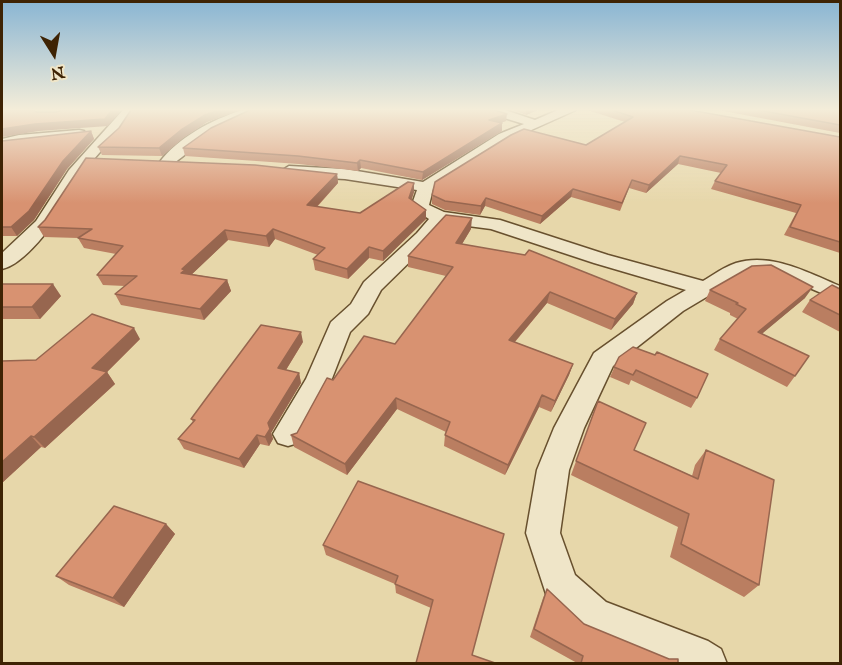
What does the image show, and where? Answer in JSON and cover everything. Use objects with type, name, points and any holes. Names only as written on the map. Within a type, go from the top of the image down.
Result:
[{"type":"street","points":[[2,263],[31,238],[60,199],[69,181],[94,161],[108,141]]},
{"type":"street","points":[[189,141],[159,163],[190,164]]},
{"type":"street","points":[[498,141],[426,187],[420,207],[440,217],[494,224],[694,290]]},
{"type":"street","points":[[274,170],[345,174],[426,187]]},
{"type":"street","points":[[288,434],[318,381],[339,328],[360,309],[372,287],[424,237],[440,217]]},
{"type":"street","points":[[706,663],[593,616],[561,588],[543,533],[553,470],[569,428],[603,360],[694,290],[741,268],[769,267],[791,273],[840,294]]},
{"type":"building","points":[[2,141],[82,141],[63,161],[29,211],[11,227],[2,227]]},
{"type":"building","points":[[105,141],[168,141],[159,148],[98,147]]},
{"type":"building","points":[[193,141],[473,141],[423,172],[360,160],[357,163],[298,156],[183,148]]},
{"type":"building","points":[[501,141],[571,141],[586,145],[593,141],[840,141],[840,242],[790,227],[801,205],[715,181],[727,165],[680,156],[649,185],[632,180],[622,203],[573,189],[542,216],[486,198],[481,206],[445,201],[432,195],[435,182]]},
{"type":"building","points":[[86,158],[255,165],[337,174],[307,205],[360,213],[408,182],[414,183],[409,198],[426,210],[383,251],[369,247],[347,269],[313,259],[325,248],[273,229],[266,236],[225,230],[182,269],[185,270],[181,273],[227,280],[200,309],[115,294],[137,276],[97,275],[123,246],[78,238],[92,229],[38,227]]},
{"type":"building","points":[[446,215],[472,218],[456,243],[525,255],[529,250],[637,293],[615,319],[550,292],[509,340],[573,364],[555,401],[542,395],[508,465],[445,435],[450,422],[396,398],[345,464],[291,435],[297,433],[327,378],[333,380],[364,336],[395,344],[453,267],[408,256]]},
{"type":"building","points":[[771,265],[813,287],[758,332],[809,356],[795,376],[720,339],[746,309],[710,290],[752,266]]},
{"type":"building","points":[[2,284],[53,284],[32,307],[2,307]]},
{"type":"building","points":[[832,285],[840,289],[840,315],[810,300]]},
{"type":"building","points":[[92,314],[134,328],[92,368],[107,372],[34,437],[31,436],[2,462],[2,361],[36,360]]},
{"type":"building","points":[[261,325],[301,332],[278,368],[299,373],[268,423],[270,429],[265,437],[257,435],[239,459],[178,439],[195,420],[191,419]]},
{"type":"building","points":[[633,347],[655,355],[657,352],[708,374],[697,398],[636,370],[633,375],[614,367],[619,357]]},
{"type":"building","points":[[598,401],[646,423],[634,450],[698,479],[706,450],[774,480],[759,585],[681,544],[689,514],[576,461]]},
{"type":"building","points":[[358,481],[504,534],[472,655],[495,663],[416,663],[433,600],[395,584],[398,576],[323,545]]},
{"type":"building","points":[[114,506],[166,524],[113,598],[56,576]]},
{"type":"building","points":[[547,589],[584,624],[669,659],[678,659],[678,663],[581,663],[583,656],[534,629]]}]
